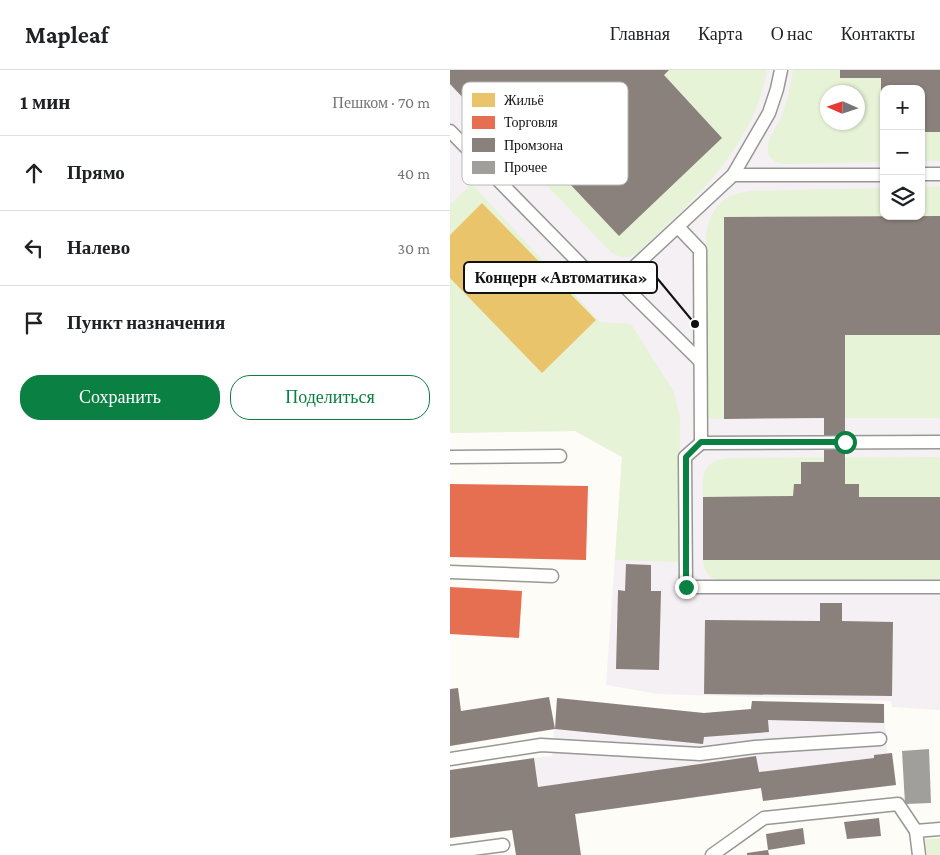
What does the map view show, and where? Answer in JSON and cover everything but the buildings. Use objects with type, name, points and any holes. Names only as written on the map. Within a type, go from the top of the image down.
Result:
[{"type":"lane","points":[[619,281],[733,175],[769,113],[778,89],[780,70]]},
{"type":"lane","points":[[450,131],[462,143]]},
{"type":"lane","points":[[733,175],[880,174]]},
{"type":"lane","points":[[925,174],[940,174]]},
{"type":"lane","points":[[503,185],[594,279],[619,281],[700,361]]},
{"type":"lane","points":[[678,226],[700,250],[701,442]]},
{"type":"lane","points":[[940,442],[701,442],[686,457],[686,587],[940,587]]},
{"type":"lane","points":[[450,456],[560,456]]},
{"type":"lane","points":[[450,572],[552,576]]},
{"type":"lane","points":[[450,759],[541,745],[700,754],[880,739]]},
{"type":"lane","points":[[712,855],[764,818],[898,804],[916,830],[919,855]]},
{"type":"lane","points":[[916,830],[940,829]]},
{"type":"lane","points":[[450,852],[503,845]]},
{"type":"shaded area","points":[[450,70],[940,70],[940,710],[892,707],[891,701],[658,694],[606,685],[622,457],[575,431],[450,433]]},
{"type":"shaded area","points":[[557,698],[704,713],[751,709],[752,701],[884,704],[887,753],[892,753],[896,785],[763,801],[761,788],[576,814],[577,827],[544,832],[534,758],[552,756]]},
{"type":"green space","points":[[669,70],[767,70],[760,98],[749,124],[735,149],[718,172],[679,214],[637,253],[628,257],[621,257],[612,253],[546,185],[571,185],[619,235],[722,138],[664,75]]},
{"type":"green space","points":[[793,70],[840,70],[841,78],[881,78],[880,162],[784,164],[771,159],[768,154],[769,142],[782,115],[789,93]]},
{"type":"green space","points":[[925,132],[940,132],[940,161],[925,161]]},
{"type":"green space","points":[[473,185],[600,322],[631,324],[674,392],[680,418],[678,562],[615,560],[622,457],[575,431],[450,433],[450,204]]},
{"type":"green space","points":[[940,186],[940,216],[925,216],[925,187]]},
{"type":"green space","points":[[880,188],[880,216],[724,217],[724,419],[706,418],[706,234],[711,216],[720,203],[732,195],[750,191]]},
{"type":"green space","points":[[845,335],[940,335],[940,418],[845,418]]},
{"type":"green space","points":[[940,457],[940,497],[859,497],[859,484],[845,484],[845,462],[802,462],[801,484],[794,484],[793,496],[703,497],[703,482],[706,470],[713,462],[728,458]]},
{"type":"green space","points":[[703,560],[940,560],[940,579],[722,581],[708,575]]},
{"type":"green space","points":[[940,838],[940,855],[927,855],[925,839]]},
{"type":"place","name":"Концерн «Автоматика»","points":[[695,324]]},
{"type":"route","points":[[686,587],[686,457],[701,442],[845,442]]}]
